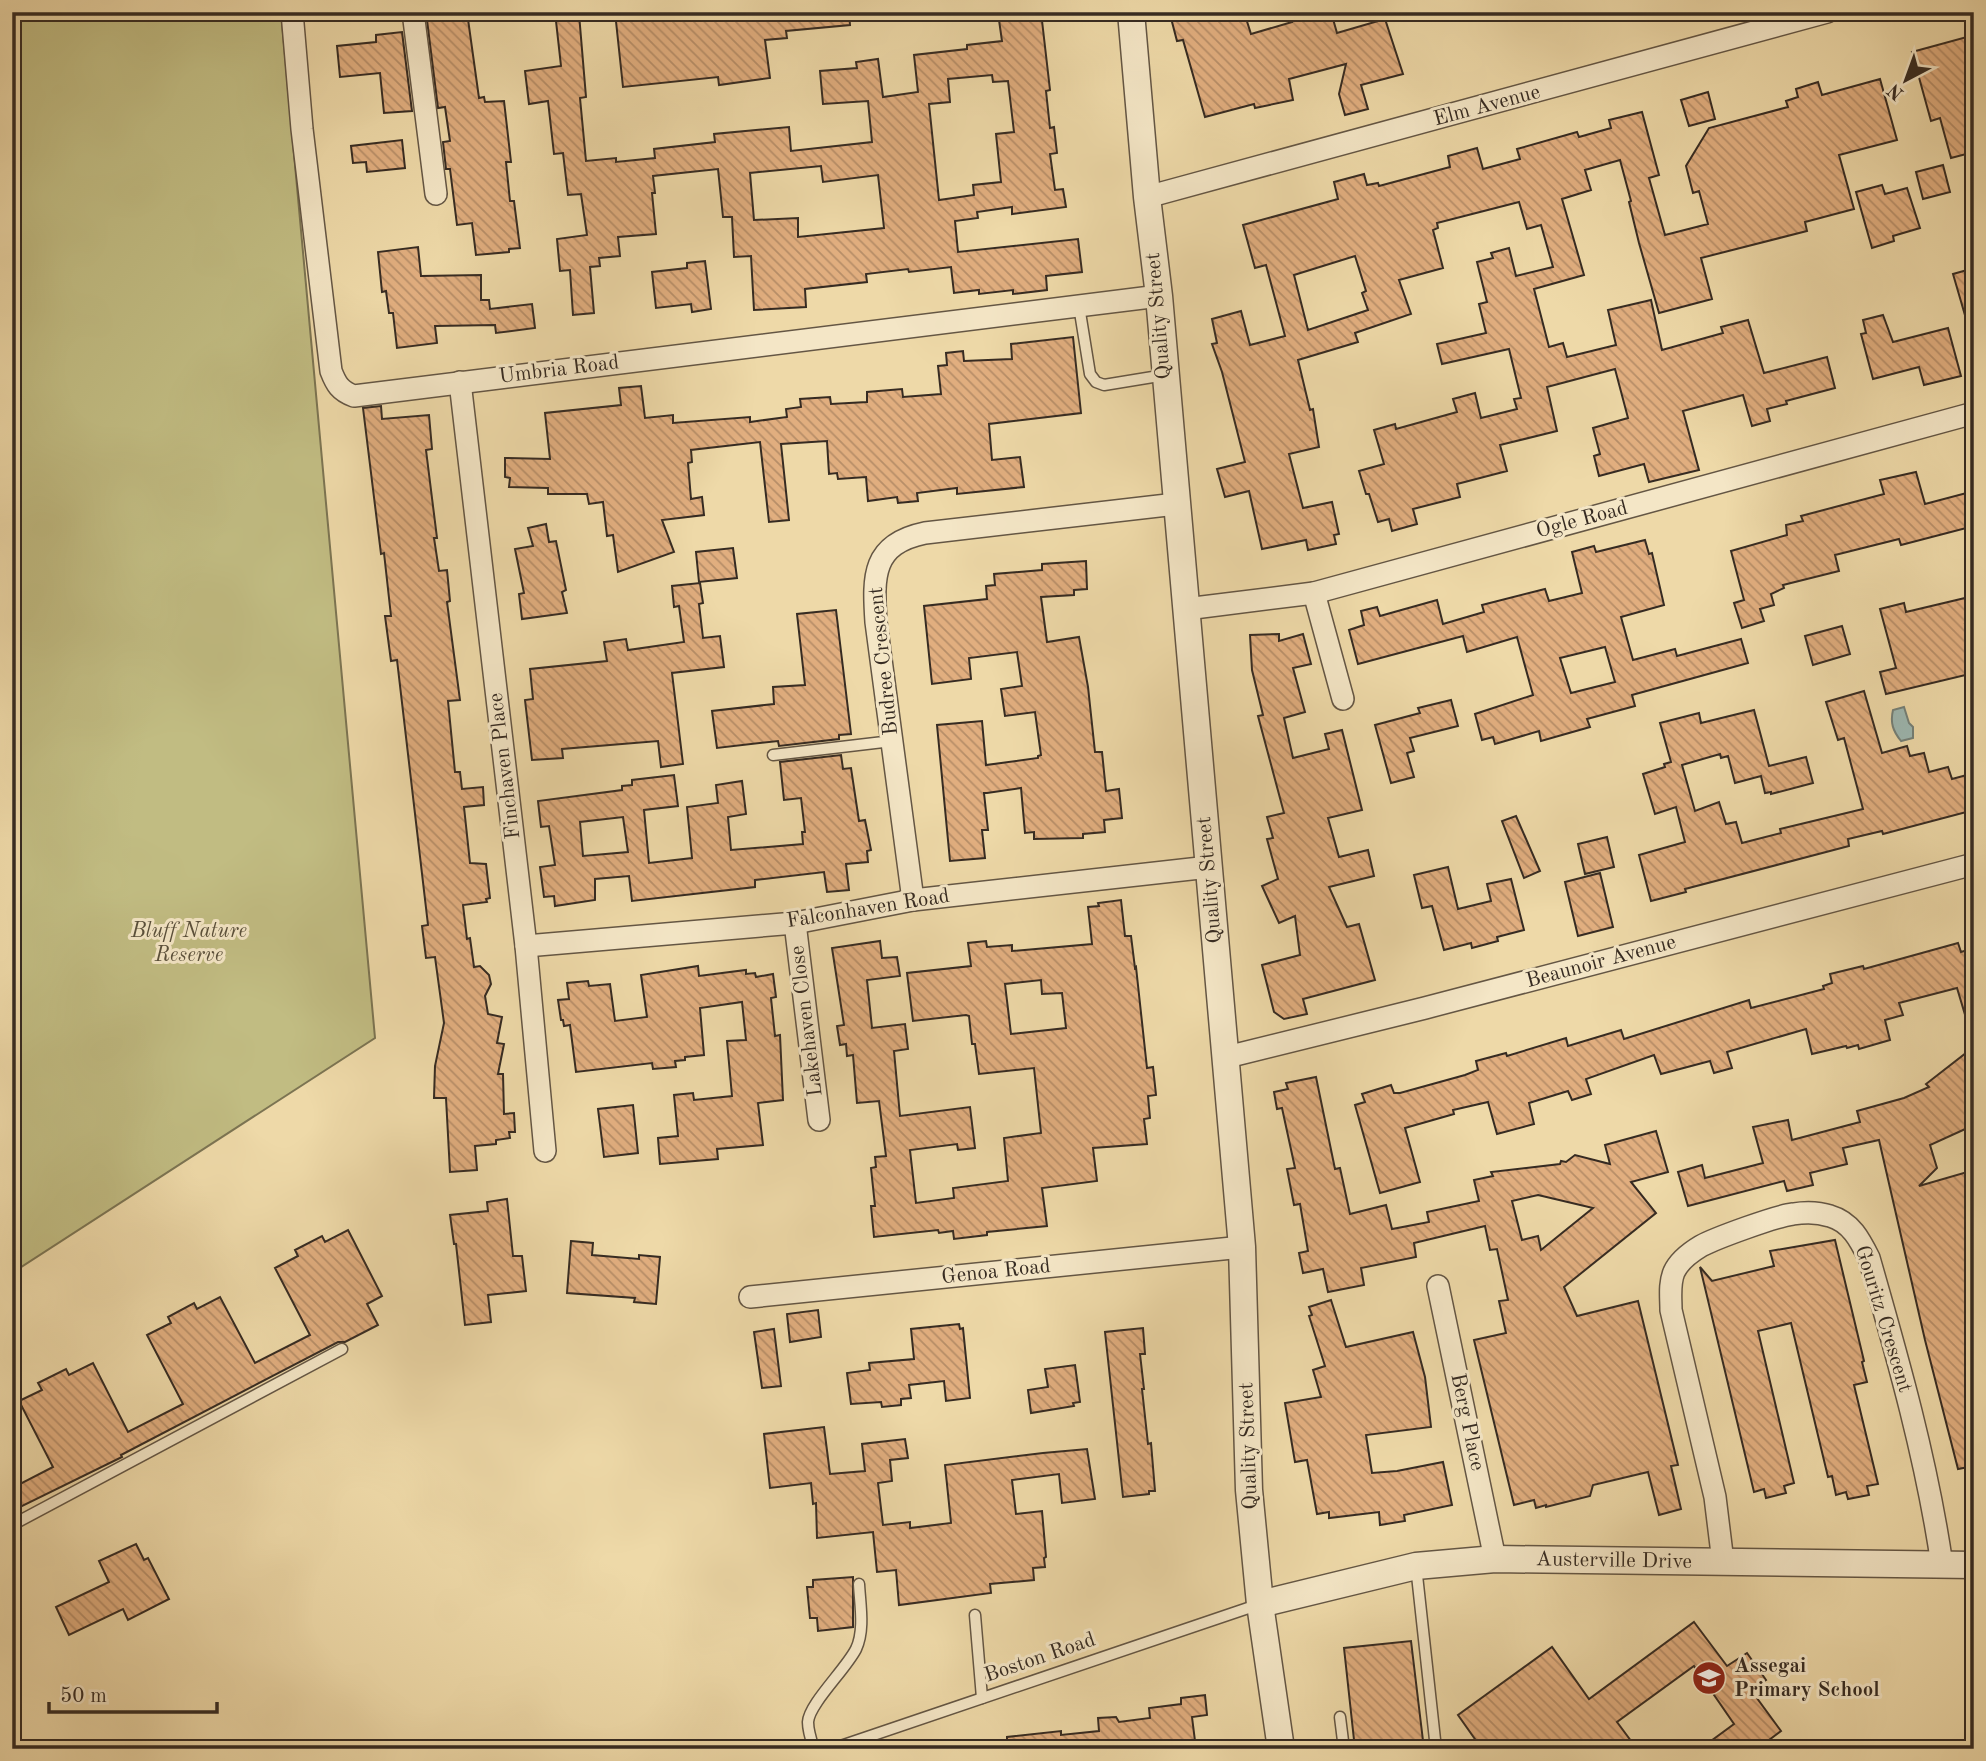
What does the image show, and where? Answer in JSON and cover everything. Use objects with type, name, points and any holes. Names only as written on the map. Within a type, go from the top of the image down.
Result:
[{"type":"street","name":"Umbria Road","points":[[292,12],[302,129],[331,371],[336,385],[344,393],[354,396],[1159,296]]},
{"type":"street","points":[[413,12],[436,194]]},
{"type":"street","name":"Quality Street","points":[[1131,12],[1227,1057],[1242,1247],[1249,1490],[1260,1604],[1281,1749]]},
{"type":"street","name":"Elm Avenue","points":[[1147,197],[1827,12]]},
{"type":"street","name":"Finchaven Place","points":[[460,382],[526,946],[545,1151]]},
{"type":"street","name":"Ogle Road","points":[[1186,609],[1314,593],[1974,413]]},
{"type":"street","name":"Budree Crescent","points":[[913,900],[876,622],[874,588],[882,558],[893,545],[905,537],[925,533],[1176,504]]},
{"type":"street","points":[[1314,593],[1343,699]]},
{"type":"street","name":"Beaunoir Avenue","points":[[1227,1057],[1974,864]]},
{"type":"street","name":"Falconhaven Road","points":[[526,946],[795,923],[913,900],[1209,867]]},
{"type":"street","name":"Lakehaven Close","points":[[795,923],[819,1120]]},
{"type":"street","name":"Gouritz Crescent","points":[[1723,1562],[1715,1497],[1671,1310],[1670,1290],[1674,1271],[1683,1259],[1702,1245],[1790,1214],[1812,1213],[1831,1216],[1847,1224],[1861,1240],[1869,1258],[1904,1380],[1935,1516],[1942,1565]]},
{"type":"street","name":"Genoa Road","points":[[750,1297],[1242,1247]]},
{"type":"street","name":"Berg Place","points":[[1438,1286],[1495,1559]]},
{"type":"street","name":"Austerville Drive","points":[[1260,1604],[1416,1566],[1495,1559],[1974,1565]]},
{"type":"lane","points":[[1079,306],[1090,374],[1096,382],[1104,384],[1165,375]]},
{"type":"lane","points":[[773,755],[892,741]]},
{"type":"lane","points":[[12,1525],[342,1349]]},
{"type":"lane","points":[[1416,1566],[1436,1749]]},
{"type":"lane","points":[[814,1749],[808,1721],[812,1710],[839,1676],[857,1647],[861,1632],[859,1584]]},
{"type":"lane","name":"Boston Road","points":[[832,1749],[1260,1604]]},
{"type":"lane","points":[[975,1615],[982,1698]]},
{"type":"lane","points":[[1340,1717],[1344,1749]]},
{"type":"green space","name":"Bluff Nature Reserve","points":[[12,12],[281,12],[375,1038],[12,1273]]},
{"type":"water","points":[[1904,707],[1913,727],[1913,738],[1901,741],[1893,727],[1892,715],[1893,710]]},
{"type":"building","points":[[426,12],[467,12],[479,98],[484,97],[485,102],[504,101],[511,162],[506,162],[510,201],[514,201],[520,248],[509,249],[509,252],[476,255],[472,223],[457,225],[450,169],[446,169],[443,142],[450,141],[445,107],[438,108]]},
{"type":"building","points":[[555,12],[579,14],[586,97],[580,98],[586,161],[616,158],[616,162],[655,158],[654,149],[715,142],[714,134],[789,127],[791,151],[872,142],[868,101],[823,104],[820,71],[857,68],[856,62],[878,59],[883,97],[918,92],[914,55],[967,49],[967,45],[1002,41],[999,20],[1005,19],[1004,14],[1041,12],[1050,90],[1046,91],[1050,128],[1054,127],[1057,153],[1050,154],[1055,190],[1063,189],[1066,207],[1012,214],[1012,207],[977,212],[978,218],[955,221],[958,252],[1078,239],[1082,272],[1046,276],[1047,290],[979,294],[979,290],[954,293],[951,267],[909,272],[908,269],[866,274],[867,282],[805,289],[806,307],[754,310],[751,256],[734,257],[732,217],[723,217],[718,169],[653,176],[656,234],[618,237],[620,256],[599,258],[600,266],[590,267],[594,313],[573,315],[570,270],[560,271],[557,239],[587,235],[581,194],[568,195],[563,153],[554,154],[548,101],[529,104],[525,71],[561,66]],"holes":[[[992,75],[993,82],[1008,81],[1014,132],[996,134],[1001,182],[973,185],[974,195],[939,200],[929,104],[950,102],[948,79]],[[821,166],[823,182],[878,175],[884,228],[798,237],[798,218],[754,220],[750,173]]]},
{"type":"building","points":[[615,12],[849,12],[850,25],[786,31],[787,38],[765,40],[770,78],[719,85],[718,77],[623,87]]},
{"type":"building","points":[[1176,12],[1244,12],[1251,34],[1292,22],[1289,12],[1331,12],[1337,33],[1385,19],[1403,74],[1361,85],[1368,109],[1345,115],[1339,94],[1346,64],[1289,79],[1293,100],[1255,108],[1254,104],[1205,117],[1183,40],[1177,41],[1171,18],[1177,17]]},
{"type":"building","points":[[402,32],[412,111],[384,113],[380,73],[340,77],[337,46],[376,42],[376,35]]},
{"type":"building","points":[[1974,35],[1974,152],[1951,158],[1940,118],[1931,121],[1912,52]]},
{"type":"building","points":[[1880,79],[1897,140],[1839,155],[1854,209],[1805,222],[1807,231],[1701,258],[1712,299],[1659,313],[1620,160],[1585,170],[1591,190],[1562,199],[1584,275],[1534,289],[1549,347],[1563,343],[1567,357],[1616,345],[1608,310],[1651,300],[1662,350],[1723,333],[1721,327],[1748,320],[1764,373],[1827,357],[1835,388],[1767,409],[1770,421],[1752,426],[1743,395],[1683,411],[1699,470],[1649,482],[1644,464],[1599,476],[1594,456],[1600,454],[1593,428],[1628,418],[1615,369],[1547,387],[1557,431],[1500,445],[1507,471],[1457,484],[1460,497],[1413,509],[1417,524],[1392,531],[1389,519],[1378,522],[1359,471],[1384,464],[1374,430],[1395,424],[1396,429],[1457,412],[1453,399],[1475,393],[1481,418],[1517,409],[1514,399],[1521,398],[1509,349],[1442,364],[1437,344],[1486,333],[1479,304],[1487,302],[1477,262],[1493,258],[1491,253],[1509,248],[1516,276],[1553,267],[1541,225],[1527,229],[1519,202],[1437,223],[1438,228],[1433,230],[1443,268],[1399,280],[1411,314],[1355,333],[1358,342],[1298,360],[1310,410],[1313,409],[1319,447],[1289,454],[1303,508],[1332,502],[1339,534],[1334,535],[1336,544],[1308,550],[1306,540],[1262,549],[1249,491],[1225,497],[1217,469],[1245,462],[1212,344],[1217,343],[1212,319],[1241,311],[1250,345],[1285,336],[1266,265],[1255,268],[1243,225],[1338,199],[1334,182],[1364,174],[1367,185],[1378,183],[1379,186],[1450,167],[1448,156],[1477,148],[1483,169],[1520,159],[1517,149],[1577,132],[1579,137],[1611,128],[1609,120],[1642,112],[1659,175],[1649,178],[1665,235],[1708,224],[1699,191],[1693,193],[1686,166],[1709,128],[1788,107],[1786,101],[1798,97],[1796,89],[1818,82],[1822,95]],"holes":[[[1355,256],[1366,291],[1362,293],[1368,310],[1308,330],[1294,275]]]},
{"type":"building","points":[[1708,92],[1715,119],[1689,126],[1681,100]]},
{"type":"building","points":[[402,140],[405,168],[367,172],[366,162],[353,163],[351,146]]},
{"type":"building","points":[[1943,165],[1950,192],[1923,199],[1916,172]]},
{"type":"building","points":[[1882,185],[1885,194],[1907,188],[1920,228],[1893,236],[1894,241],[1872,248],[1856,192]]},
{"type":"building","points":[[418,247],[421,276],[481,275],[481,300],[489,300],[490,309],[532,304],[535,328],[496,333],[495,325],[435,326],[437,343],[397,348],[393,313],[389,313],[386,291],[382,292],[378,252]]},
{"type":"building","points":[[705,261],[711,309],[692,312],[691,304],[656,308],[652,272],[687,268],[687,263]]},
{"type":"building","points":[[1974,268],[1974,329],[1969,329],[1953,274]]},
{"type":"building","points":[[1883,315],[1893,342],[1948,328],[1961,376],[1924,385],[1919,367],[1873,379],[1861,334],[1866,333],[1863,320]]},
{"type":"building","points":[[1073,337],[1081,413],[989,424],[992,460],[1020,457],[1024,487],[957,494],[957,488],[917,493],[918,501],[898,503],[897,497],[868,501],[866,477],[838,479],[837,473],[829,474],[827,441],[781,444],[789,520],[769,522],[760,442],[691,450],[692,462],[688,463],[691,499],[702,497],[704,515],[662,520],[674,552],[618,572],[613,535],[607,536],[603,502],[589,504],[587,494],[548,494],[548,488],[509,487],[510,478],[505,477],[505,458],[550,459],[545,413],[621,405],[619,388],[641,386],[645,418],[673,415],[673,423],[750,417],[750,422],[787,417],[786,409],[801,407],[800,399],[830,397],[831,404],[867,402],[867,392],[902,389],[903,397],[941,394],[938,366],[947,365],[946,353],[963,351],[964,361],[1012,359],[1011,344]]},
{"type":"building","points":[[381,406],[382,419],[429,415],[432,449],[426,450],[437,538],[434,538],[439,571],[447,570],[450,601],[447,602],[460,700],[448,701],[455,772],[460,772],[462,789],[483,787],[484,805],[464,807],[470,863],[486,864],[490,898],[486,899],[487,902],[463,905],[474,967],[480,966],[489,975],[491,984],[485,996],[488,1014],[502,1017],[497,1043],[504,1044],[498,1074],[503,1074],[504,1114],[514,1113],[515,1132],[509,1132],[510,1138],[496,1140],[496,1144],[475,1146],[477,1170],[450,1172],[446,1098],[434,1098],[435,1066],[444,1023],[435,957],[426,958],[422,926],[428,925],[397,660],[391,661],[385,616],[391,616],[363,408]]},
{"type":"building","points":[[1916,472],[1925,504],[1974,491],[1974,526],[1901,545],[1899,539],[1835,555],[1839,571],[1783,585],[1784,588],[1771,594],[1774,605],[1760,609],[1764,621],[1742,628],[1734,603],[1744,600],[1731,551],[1787,535],[1786,525],[1803,521],[1801,516],[1884,494],[1880,480]]},
{"type":"building","points":[[546,524],[549,542],[556,541],[566,590],[562,592],[567,613],[522,619],[519,594],[524,593],[515,549],[533,546],[528,528]]},
{"type":"building","points":[[1645,540],[1649,554],[1652,553],[1664,605],[1621,617],[1633,660],[1675,649],[1677,656],[1741,639],[1748,663],[1632,695],[1635,706],[1587,719],[1590,727],[1541,741],[1539,731],[1495,744],[1493,737],[1482,740],[1475,714],[1533,695],[1517,637],[1467,652],[1463,636],[1358,664],[1349,630],[1364,625],[1361,611],[1377,607],[1380,616],[1437,600],[1443,624],[1484,612],[1482,605],[1545,589],[1549,601],[1582,593],[1572,552],[1594,546],[1596,552]],"holes":[[[1605,647],[1615,682],[1571,693],[1560,658]]]},
{"type":"building","points":[[733,548],[737,578],[699,582],[696,552]]},
{"type":"building","points":[[1086,561],[1087,589],[1074,590],[1074,595],[1041,597],[1047,642],[1079,637],[1095,752],[1102,752],[1106,791],[1119,789],[1122,818],[1104,820],[1105,832],[1083,834],[1083,838],[1034,839],[1034,832],[1025,833],[1021,788],[984,793],[988,830],[982,830],[985,858],[950,861],[937,725],[982,721],[986,765],[1038,758],[1041,755],[1035,712],[1005,716],[1001,689],[1022,686],[1017,652],[969,658],[971,679],[932,684],[924,606],[987,599],[986,586],[995,585],[994,574],[1042,570],[1042,564]]},
{"type":"building","points":[[700,583],[703,603],[699,604],[703,638],[720,636],[724,667],[672,673],[683,764],[661,767],[658,741],[562,749],[563,758],[532,760],[525,700],[533,699],[530,669],[607,661],[604,642],[626,639],[628,650],[684,642],[679,606],[674,607],[672,586]]},
{"type":"building","points":[[1965,598],[1971,623],[1965,624],[1974,658],[1974,673],[1886,694],[1880,672],[1896,668],[1880,609],[1904,603],[1906,612]]},
{"type":"building","points":[[836,610],[851,734],[839,735],[839,739],[779,746],[778,741],[717,748],[712,711],[774,704],[773,687],[805,685],[797,614]]},
{"type":"building","points":[[1842,626],[1850,654],[1813,665],[1805,636]]},
{"type":"building","points":[[1279,634],[1279,641],[1303,634],[1311,664],[1293,668],[1305,712],[1284,718],[1293,758],[1329,749],[1325,734],[1342,730],[1362,810],[1328,818],[1339,857],[1368,850],[1374,876],[1329,887],[1347,927],[1359,924],[1375,980],[1303,999],[1307,1014],[1284,1019],[1274,1012],[1262,965],[1300,955],[1295,916],[1279,923],[1262,886],[1278,879],[1267,839],[1273,838],[1267,817],[1284,813],[1258,716],[1263,715],[1252,670],[1250,635]]},
{"type":"building","points":[[1864,691],[1882,753],[1907,746],[1910,756],[1924,753],[1929,772],[1948,767],[1952,779],[1974,773],[1974,810],[1883,834],[1882,831],[1848,839],[1849,846],[1685,889],[1686,892],[1651,901],[1639,855],[1685,842],[1676,807],[1655,814],[1643,774],[1665,767],[1664,764],[1671,762],[1660,723],[1699,713],[1701,723],[1754,710],[1769,766],[1806,757],[1813,783],[1771,794],[1765,793],[1761,776],[1735,783],[1728,756],[1721,758],[1720,754],[1682,765],[1695,811],[1719,802],[1726,824],[1736,822],[1742,843],[1781,833],[1780,829],[1863,809],[1844,738],[1838,740],[1826,702]]},
{"type":"building","points":[[1451,700],[1458,726],[1410,738],[1414,751],[1407,753],[1414,777],[1391,783],[1375,725],[1420,713],[1418,708]]},
{"type":"building","points":[[841,755],[843,769],[851,768],[859,821],[865,820],[871,850],[867,851],[868,862],[846,864],[849,890],[827,892],[824,872],[755,880],[755,887],[632,901],[629,876],[595,879],[595,900],[555,906],[554,896],[544,897],[540,867],[555,865],[549,826],[541,827],[538,801],[622,790],[622,786],[632,785],[632,780],[674,775],[678,806],[644,810],[649,863],[692,858],[687,807],[718,803],[716,785],[742,781],[746,814],[728,817],[731,850],[803,844],[802,832],[805,832],[801,798],[784,800],[780,762]],"holes":[[[623,817],[628,852],[583,856],[580,822]]]},
{"type":"building","points":[[1516,816],[1540,871],[1524,878],[1502,821]]},
{"type":"building","points":[[1607,837],[1614,867],[1585,874],[1578,844]]},
{"type":"building","points":[[1448,867],[1458,909],[1491,901],[1487,884],[1511,879],[1524,930],[1497,937],[1498,941],[1472,948],[1471,943],[1444,950],[1432,906],[1422,908],[1414,875]]},
{"type":"building","points":[[1600,873],[1613,927],[1578,936],[1565,882]]},
{"type":"building","points":[[1121,900],[1125,936],[1131,936],[1147,1068],[1153,1067],[1156,1095],[1148,1096],[1150,1118],[1144,1119],[1147,1144],[1093,1148],[1097,1181],[1042,1188],[1047,1226],[987,1232],[987,1235],[954,1239],[953,1231],[939,1233],[938,1230],[874,1237],[871,1206],[875,1206],[871,1168],[876,1167],[875,1157],[886,1156],[879,1101],[857,1103],[853,1055],[847,1056],[846,1044],[840,1045],[837,1026],[844,1025],[832,948],[880,941],[882,958],[897,957],[900,976],[867,980],[872,1028],[905,1024],[908,1049],[894,1051],[900,1116],[970,1107],[975,1148],[958,1150],[957,1144],[910,1150],[916,1203],[954,1198],[953,1188],[1008,1181],[1004,1138],[1041,1133],[1034,1068],[979,1074],[969,1016],[913,1021],[907,973],[971,966],[968,943],[986,941],[987,947],[1012,945],[1012,951],[1092,944],[1088,907],[1099,906],[1098,903]],"holes":[[[1041,980],[1042,994],[1062,993],[1066,1028],[1011,1034],[1005,984]]]},
{"type":"building","points":[[1958,943],[1961,952],[1974,948],[1974,1027],[1969,1028],[1957,988],[1899,1003],[1903,1015],[1885,1020],[1890,1040],[1859,1049],[1858,1045],[1846,1046],[1812,1054],[1806,1029],[1727,1052],[1732,1068],[1714,1073],[1710,1061],[1661,1074],[1654,1055],[1586,1079],[1591,1094],[1572,1100],[1568,1091],[1529,1103],[1534,1124],[1497,1134],[1488,1102],[1453,1110],[1454,1114],[1405,1128],[1420,1182],[1380,1193],[1355,1105],[1365,1102],[1362,1094],[1391,1085],[1394,1093],[1400,1093],[1478,1070],[1476,1061],[1506,1053],[1507,1056],[1566,1038],[1568,1046],[1621,1030],[1624,1039],[1749,1000],[1751,1008],[1824,989],[1823,986],[1832,983],[1830,974],[1863,966],[1864,969]]},
{"type":"building","points":[[698,966],[699,976],[746,970],[746,974],[755,973],[756,977],[773,974],[776,997],[771,998],[775,1036],[780,1035],[783,1100],[758,1103],[763,1145],[717,1149],[718,1159],[660,1164],[658,1138],[678,1136],[674,1095],[693,1093],[694,1100],[732,1096],[727,1041],[746,1040],[742,1002],[700,1008],[704,1055],[675,1061],[676,1067],[653,1069],[652,1063],[576,1072],[570,1025],[564,1026],[561,1020],[558,1000],[569,999],[567,983],[588,981],[589,986],[610,984],[615,1021],[647,1017],[641,975]]},
{"type":"building","points":[[1966,1053],[1974,1063],[1974,1125],[1930,1145],[1937,1168],[1919,1186],[1974,1170],[1974,1466],[1958,1469],[1879,1140],[1843,1148],[1847,1164],[1810,1173],[1813,1185],[1787,1191],[1784,1181],[1688,1206],[1678,1172],[1702,1165],[1705,1178],[1763,1163],[1753,1127],[1788,1120],[1792,1140],[1860,1122],[1857,1111],[1904,1098],[1929,1087],[1926,1084]]},
{"type":"building","points":[[1316,1077],[1335,1169],[1340,1168],[1350,1214],[1386,1205],[1392,1229],[1429,1222],[1427,1212],[1479,1201],[1474,1180],[1493,1176],[1491,1172],[1560,1164],[1575,1155],[1610,1164],[1605,1145],[1656,1131],[1668,1172],[1631,1182],[1656,1213],[1564,1287],[1577,1316],[1638,1301],[1678,1465],[1671,1466],[1681,1509],[1659,1515],[1648,1472],[1593,1485],[1590,1496],[1546,1507],[1536,1508],[1534,1500],[1514,1505],[1474,1340],[1506,1333],[1499,1301],[1508,1300],[1497,1249],[1490,1250],[1485,1226],[1414,1243],[1416,1257],[1361,1268],[1364,1285],[1328,1292],[1323,1269],[1303,1273],[1299,1253],[1308,1251],[1300,1204],[1294,1205],[1287,1169],[1295,1168],[1282,1108],[1277,1109],[1274,1092],[1288,1089],[1286,1083]],"holes":[[[1538,1195],[1593,1208],[1541,1250],[1538,1236],[1522,1240],[1512,1201]]]},
{"type":"building","points":[[633,1105],[638,1153],[604,1157],[598,1109]]},
{"type":"building","points":[[507,1199],[513,1256],[522,1256],[526,1291],[488,1295],[491,1322],[465,1325],[450,1215],[488,1211],[487,1202]]},
{"type":"building","points":[[348,1230],[382,1296],[367,1304],[378,1325],[345,1342],[338,1342],[121,1455],[122,1457],[12,1511],[12,1488],[53,1467],[19,1401],[42,1390],[38,1383],[66,1369],[69,1375],[93,1363],[128,1432],[183,1404],[147,1335],[171,1323],[168,1317],[194,1303],[197,1309],[220,1297],[255,1363],[310,1335],[275,1268],[298,1256],[295,1250],[322,1236],[325,1242]]},
{"type":"building","points":[[1835,1240],[1864,1361],[1862,1362],[1867,1382],[1854,1385],[1878,1484],[1867,1486],[1869,1495],[1848,1499],[1846,1492],[1836,1495],[1832,1476],[1828,1477],[1791,1323],[1758,1331],[1794,1483],[1784,1486],[1786,1493],[1766,1498],[1764,1489],[1754,1492],[1700,1267],[1712,1281],[1774,1266],[1770,1251]]},
{"type":"building","points":[[571,1241],[593,1243],[592,1255],[639,1259],[639,1255],[660,1257],[656,1304],[634,1302],[635,1298],[567,1293]]},
{"type":"building","points":[[1331,1300],[1346,1347],[1413,1332],[1425,1377],[1431,1427],[1366,1435],[1372,1473],[1443,1462],[1452,1505],[1404,1515],[1405,1521],[1380,1525],[1379,1512],[1329,1518],[1329,1512],[1317,1514],[1307,1460],[1295,1462],[1285,1403],[1321,1397],[1313,1370],[1325,1366],[1309,1316],[1312,1315],[1309,1307]]},
{"type":"building","points":[[818,1310],[821,1337],[790,1342],[787,1314]]},
{"type":"building","points":[[959,1324],[960,1329],[963,1328],[970,1398],[946,1401],[944,1381],[909,1385],[911,1398],[901,1399],[901,1405],[882,1407],[881,1402],[851,1404],[847,1373],[870,1370],[869,1363],[914,1359],[911,1329]]},
{"type":"building","points":[[1143,1328],[1145,1354],[1140,1354],[1142,1389],[1148,1444],[1151,1443],[1155,1491],[1123,1497],[1105,1332]]},
{"type":"building","points":[[774,1329],[781,1386],[762,1388],[754,1332]]},
{"type":"building","points":[[1075,1365],[1080,1402],[1073,1403],[1074,1406],[1031,1413],[1028,1390],[1048,1387],[1045,1369]]},
{"type":"building","points":[[824,1427],[830,1474],[865,1471],[862,1444],[905,1439],[908,1458],[890,1460],[892,1481],[878,1483],[883,1525],[910,1522],[910,1528],[951,1523],[945,1465],[1087,1449],[1095,1499],[1062,1503],[1059,1474],[1012,1480],[1016,1514],[1042,1511],[1045,1567],[1033,1568],[1034,1580],[990,1584],[991,1593],[899,1605],[896,1570],[877,1572],[873,1532],[817,1538],[816,1503],[813,1504],[811,1483],[770,1488],[764,1434]]},
{"type":"building","points":[[136,1544],[144,1560],[148,1558],[169,1599],[128,1620],[123,1609],[69,1635],[56,1607],[109,1582],[99,1561]]},
{"type":"building","points":[[853,1577],[853,1627],[818,1631],[817,1618],[810,1618],[807,1587],[813,1587],[813,1580]]},
{"type":"building","points":[[1694,1622],[1727,1666],[1747,1653],[1766,1680],[1751,1690],[1781,1731],[1757,1749],[1700,1749],[1734,1724],[1694,1666],[1617,1722],[1637,1749],[1482,1749],[1458,1715],[1552,1647],[1589,1699]]},
{"type":"building","points":[[1411,1641],[1424,1749],[1355,1749],[1344,1648]]},
{"type":"building","points":[[1205,1695],[1207,1715],[1192,1717],[1196,1749],[1007,1749],[1007,1737],[1061,1731],[1061,1735],[1099,1731],[1098,1718],[1116,1717],[1119,1722],[1150,1718],[1149,1708],[1181,1704],[1181,1698]]},
{"type":"place","name":"Assegai Primary School","points":[[1709,1678]]}]
